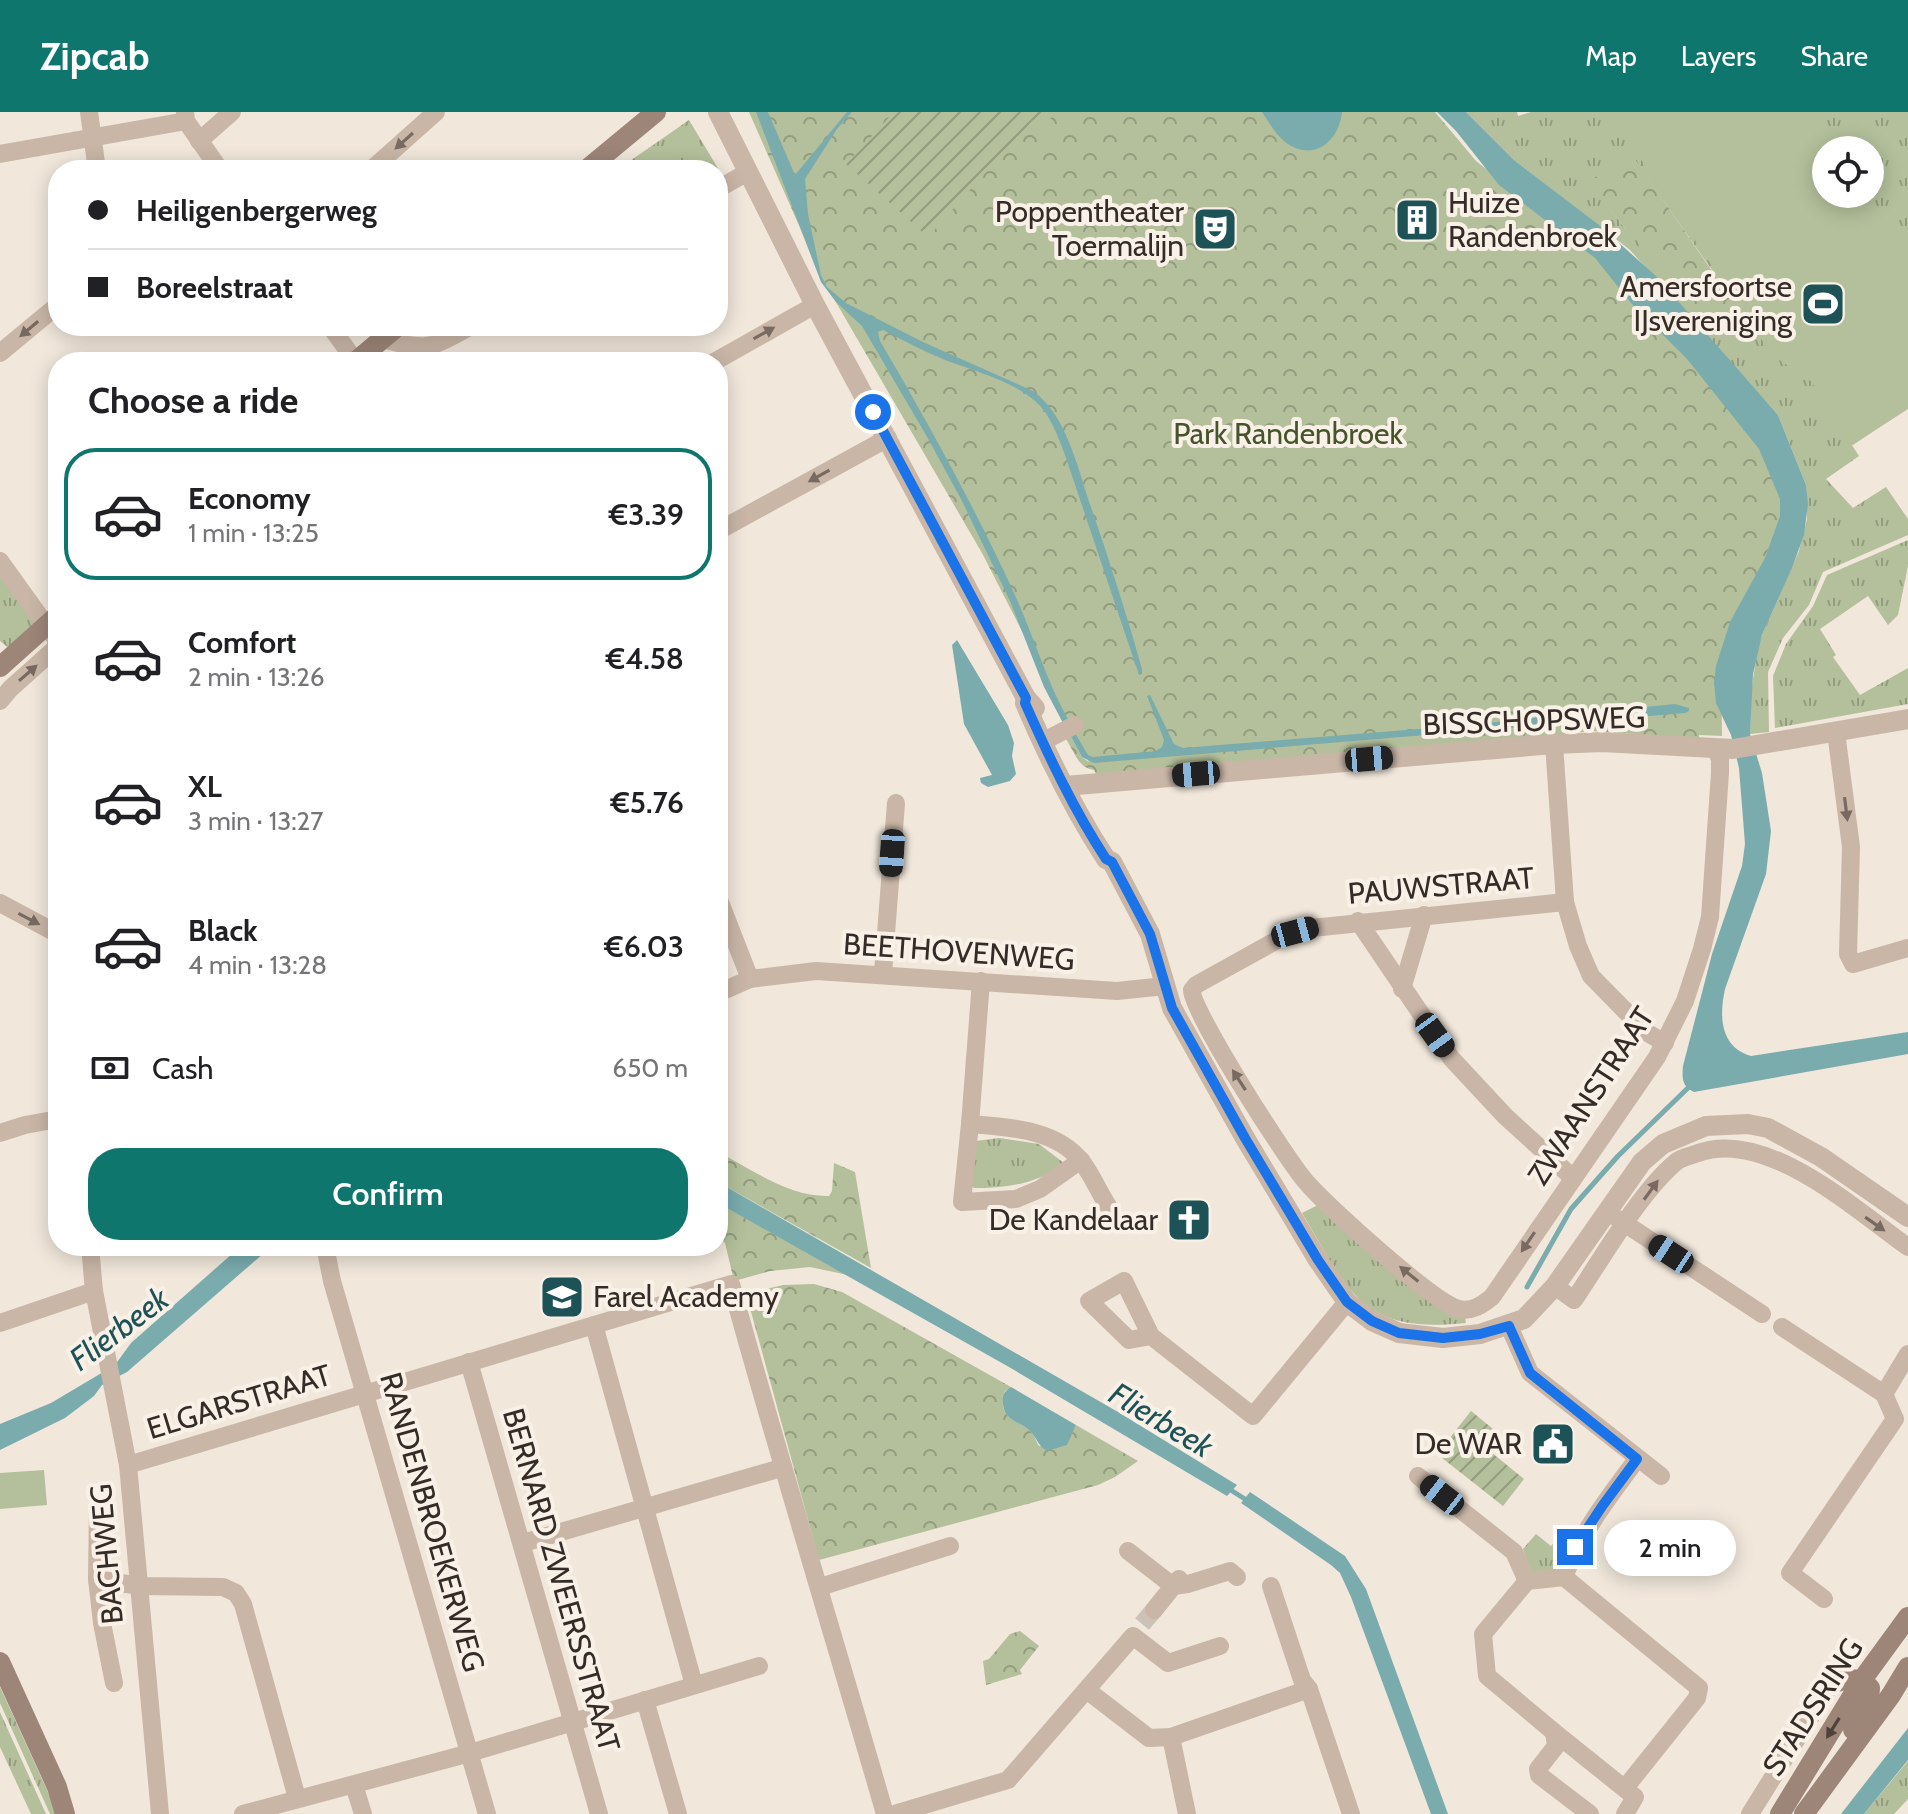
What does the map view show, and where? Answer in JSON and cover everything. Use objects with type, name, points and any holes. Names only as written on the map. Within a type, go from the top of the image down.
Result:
[{"type":"main road","points":[[598,160],[656,112]]},
{"type":"main road","points":[[368,352],[386,336]]},
{"type":"main road","points":[[0,667],[48,636]]},
{"type":"main road","name":"STADSRING","points":[[1780,1814],[1862,1680],[1904,1630]]},
{"type":"main road","points":[[0,1662],[57,1787],[65,1814]]},
{"type":"main road","name":"STADSRING","points":[[1804,1814],[1908,1667]]},
{"type":"main road","points":[[1822,1791],[1869,1699],[1870,1688],[1862,1680],[1848,1679],[1831,1684]]},
{"type":"main road","points":[[57,1787],[78,1814]]},
{"type":"street","points":[[89,112],[96,160]]},
{"type":"street","points":[[199,141],[232,112]]},
{"type":"street","points":[[382,160],[436,112]]},
{"type":"street","points":[[718,112],[746,173],[1026,698],[1025,703],[1058,734],[1071,786],[1091,836],[1106,859],[1112,862],[1150,934],[1172,1008],[1280,1197],[1347,1302],[1372,1321],[1399,1333],[1443,1338],[1480,1334],[1524,1319],[1555,1286],[1642,1162],[1663,1144],[1706,1126],[1724,1123],[1748,1124],[1785,1136],[1908,1217]]},
{"type":"street","points":[[0,154],[93,138],[186,116],[213,160]]},
{"type":"street","points":[[728,183],[746,173]]},
{"type":"street","points":[[728,354],[815,305]]},
{"type":"street","points":[[0,353],[48,313]]},
{"type":"street","points":[[395,336],[410,346],[432,347],[452,336]]},
{"type":"street","points":[[728,526],[888,438]]},
{"type":"street","points":[[0,561],[48,623]]},
{"type":"street","points":[[0,701],[48,641]]},
{"type":"street","name":"BISSCHOPSWEG","points":[[1071,786],[1554,744],[1602,742],[1724,749],[1908,719]]},
{"type":"street","points":[[1836,732],[1851,847],[1848,954],[1853,964],[1908,948]]},
{"type":"street","points":[[1554,744],[1565,902],[1578,946],[1591,976],[1646,1032],[1665,1043]]},
{"type":"street","name":"ZWAANSTRAAT","points":[[1304,1181],[1445,1303],[1467,1310],[1492,1297],[1665,1043],[1694,975],[1710,917],[1720,759],[1724,749]]},
{"type":"street","points":[[883,973],[896,803]]},
{"type":"street","name":"PAUWSTRAAT","points":[[1304,1181],[1216,1044],[1192,999],[1194,987],[1262,947],[1295,932],[1358,921],[1565,902]]},
{"type":"street","points":[[0,903],[48,929]]},
{"type":"street","points":[[1402,989],[1424,915]]},
{"type":"street","points":[[1358,921],[1451,1058],[1505,1116],[1572,1177]]},
{"type":"street","points":[[728,923],[750,979]]},
{"type":"street","name":"BEETHOVENWEG","points":[[728,989],[750,979],[816,971],[883,973],[1117,991],[1165,986]]},
{"type":"street","points":[[981,981],[962,1202],[1016,1199],[1040,1189],[1081,1160]]},
{"type":"street","points":[[0,1133],[48,1121]]},
{"type":"street","points":[[970,1124],[1005,1127],[1058,1140],[1081,1160],[1108,1206]]},
{"type":"street","points":[[1555,1286],[1574,1300],[1659,1179],[1679,1160],[1711,1148],[1731,1148],[1780,1162],[1807,1177],[1908,1247]]},
{"type":"street","points":[[1280,1197],[1304,1181]]},
{"type":"street","points":[[1606,1210],[1762,1314]]},
{"type":"street","name":"BACHWEG","points":[[91,1256],[94,1291],[128,1465],[160,1814]]},
{"type":"street","name":"RANDENBROEKERWEG","points":[[327,1256],[487,1814]]},
{"type":"street","name":"ELGARSTRAAT","points":[[128,1465],[731,1284],[781,1468]]},
{"type":"street","points":[[0,1323],[94,1291]]},
{"type":"street","points":[[1151,1336],[1253,1416],[1347,1302]]},
{"type":"street","points":[[594,1325],[694,1685]]},
{"type":"street","points":[[1509,1326],[1530,1373],[1661,1476]]},
{"type":"street","points":[[1782,1327],[1884,1394],[1895,1419],[1790,1573],[1824,1599]]},
{"type":"street","points":[[1884,1394],[1908,1354]]},
{"type":"street","name":"BERNARD ZWEERSSTRAAT","points":[[469,1362],[599,1814]]},
{"type":"street","points":[[1564,1577],[1575,1547],[1637,1459]]},
{"type":"street","points":[[523,1543],[781,1468],[820,1587],[885,1814]]},
{"type":"street","points":[[1418,1476],[1514,1552],[1527,1581]]},
{"type":"street","points":[[98,1506],[97,1579],[114,1683]]},
{"type":"street","points":[[820,1587],[950,1546]]},
{"type":"street","points":[[1128,1551],[1188,1584],[1230,1571],[1237,1577]]},
{"type":"street","points":[[1625,1788],[1697,1698],[1699,1688],[1564,1577],[1527,1581],[1483,1634],[1487,1676],[1635,1797],[1625,1814]]},
{"type":"street","points":[[97,1579],[139,1586],[223,1587],[236,1593],[243,1604],[297,1798]]},
{"type":"street","points":[[894,1814],[1008,1780],[1088,1691],[1178,1580]]},
{"type":"street","points":[[1271,1586],[1351,1814]]},
{"type":"street","points":[[1143,1623],[1168,1663],[1220,1646]]},
{"type":"street","points":[[243,1814],[470,1753],[759,1666]]},
{"type":"street","name":"STADSRING","points":[[1750,1814],[1831,1684]]},
{"type":"street","points":[[1088,1691],[1149,1738],[1171,1737],[1309,1689]]},
{"type":"street","points":[[645,1700],[678,1814]]},
{"type":"street","points":[[1554,1732],[1556,1746],[1538,1769],[1539,1775],[1590,1814]]},
{"type":"street","points":[[1171,1737],[1187,1814]]},
{"type":"street","points":[[354,1785],[363,1814]]},
{"type":"green space","name":"Park Randenbroek","points":[[749,112],[1435,112],[1476,161],[1552,221],[1601,254],[1781,467],[1785,518],[1721,663],[1722,736],[1699,735],[1699,739],[1592,731],[1099,781],[1094,770],[1080,762],[1066,739],[1070,735],[1082,757],[1089,762],[982,553],[823,280]]},
{"type":"green space","points":[[894,112],[1057,112],[1043,127],[1033,120],[928,237],[846,164]]},
{"type":"green space","points":[[1466,112],[1517,112],[1518,116],[1531,112],[1908,112],[1908,409],[1852,445],[1859,456],[1826,479],[1853,508],[1886,487],[1908,519],[1908,535],[1823,572],[1809,605],[1783,638],[1768,672],[1769,732],[1750,734],[1751,693],[1757,652],[1799,551],[1807,519],[1806,485],[1778,415],[1630,250],[1514,160]],"holes":[[[1635,160],[1714,273],[1626,229],[1587,181]]]},
{"type":"green space","name":"Amersfoortse IJsvereniging","points":[[1609,112],[1814,112],[1830,136],[1812,136],[1812,208],[1877,208],[1908,254],[1908,408],[1853,445],[1812,382],[1772,355]]},
{"type":"green space","points":[[689,120],[713,160],[631,160]]},
{"type":"green space","points":[[1635,159],[1734,303],[1705,315],[1586,181]]},
{"type":"green space","points":[[1908,540],[1908,566],[1898,615],[1888,625],[1868,596],[1820,629],[1836,655],[1833,657],[1860,695],[1908,668],[1908,704],[1775,728],[1773,676],[1786,644],[1813,606],[1827,575]]},
{"type":"green space","points":[[0,569],[39,621],[12,651],[0,641]]},
{"type":"green space","points":[[999,1138],[1039,1144],[1064,1163],[1033,1180],[974,1188],[971,1186],[976,1141]]},
{"type":"green space","points":[[728,1157],[772,1181],[814,1195],[829,1196],[834,1163],[855,1172],[871,1268],[728,1188]]},
{"type":"green space","points":[[1320,1204],[1465,1317],[1466,1323],[1431,1325],[1403,1322],[1381,1314],[1363,1302],[1347,1286],[1302,1213]]},
{"type":"green space","points":[[728,1209],[848,1275],[810,1267],[770,1271],[734,1281],[728,1256]]},
{"type":"green space","points":[[814,1284],[842,1292],[1011,1387],[1005,1391],[1005,1412],[1031,1432],[1039,1446],[1066,1445],[1076,1425],[1138,1461],[1098,1485],[819,1560],[747,1297],[749,1293],[783,1285]]},
{"type":"green space","points":[[1471,1411],[1498,1433],[1486,1448],[1524,1479],[1503,1506],[1437,1454]]},
{"type":"green space","points":[[44,1470],[47,1505],[0,1509],[0,1473]]},
{"type":"green space","points":[[1536,1534],[1551,1546],[1558,1538],[1566,1544],[1564,1568],[1531,1573],[1523,1549]]},
{"type":"green space","points":[[1020,1631],[1039,1646],[1020,1670],[1022,1674],[986,1685],[983,1661],[989,1659],[1010,1634]]},
{"type":"green space","points":[[0,1687],[58,1814],[50,1814],[0,1703]]},
{"type":"green space","points":[[0,1712],[46,1814],[31,1814],[0,1747]]},
{"type":"green space","points":[[1908,1761],[1908,1799],[1894,1814],[1864,1814]]},
{"type":"water","points":[[756,112],[768,112],[795,175],[847,112],[852,112],[837,129],[805,179],[808,214],[821,275],[827,287],[846,303],[923,342],[1033,391],[1045,402],[1063,429],[1124,609],[1142,669],[1139,675],[1065,455],[1045,413],[1035,401],[1004,382],[937,357],[883,330],[878,332],[880,341],[951,466],[1000,563],[1068,719],[1063,723],[1044,687],[1010,601],[926,435],[862,326],[836,302],[821,282]]},
{"type":"water","points":[[1262,112],[1342,112],[1340,123],[1330,140],[1315,150],[1305,150],[1285,142]]},
{"type":"water","points":[[1437,112],[1466,112],[1514,160],[1599,225],[1656,276],[1778,415],[1806,485],[1808,504],[1804,535],[1762,635],[1753,674],[1750,734],[1762,773],[1771,831],[1766,874],[1725,989],[1722,1020],[1733,1046],[1751,1056],[1908,1032],[1908,1054],[1694,1092],[1685,1085],[1683,1066],[1712,954],[1742,866],[1745,844],[1739,768],[1731,735],[1716,703],[1716,666],[1730,622],[1765,558],[1780,516],[1780,499],[1759,449],[1687,359],[1631,303],[1595,258],[1499,185]]},
{"type":"water","points":[[957,640],[1008,725],[1014,743],[1012,756],[1016,774],[1010,781],[988,787],[981,783],[980,778],[992,775],[964,724],[952,645]]},
{"type":"water","points":[[1150,695],[1174,744],[1183,748],[1675,704],[1689,708],[1689,711],[1094,763],[1082,757],[1070,735],[1075,733],[1088,755],[1093,757],[1156,751],[1162,747],[1164,740],[1147,696]]},
{"type":"water","points":[[728,1188],[1118,1412],[1237,1485],[1227,1496],[1009,1367],[728,1209]]},
{"type":"water","points":[[230,1256],[260,1256],[127,1372],[102,1385],[94,1396],[65,1418],[0,1450],[0,1424],[51,1403],[115,1365],[131,1343]]},
{"type":"water","points":[[1011,1387],[1076,1425],[1067,1445],[1047,1451],[1030,1431],[1006,1414],[1003,1399]]},
{"type":"water","points":[[1250,1492],[1345,1556],[1366,1589],[1448,1814],[1431,1814],[1340,1573],[1241,1503]]},
{"type":"water","points":[[1908,1728],[1908,1760],[1864,1814],[1841,1814]]},
{"type":"waterway","points":[[1527,1287],[1571,1209],[1618,1156],[1691,1085]]},
{"type":"waterway","name":"Flierbeek","points":[[1226,1487],[1248,1501]]},
{"type":"tunnel","points":[[1142,1624],[1154,1610]]},
{"type":"place","name":"Huize Randenbroek","points":[[1417,220]]},
{"type":"place","name":"Poppentheater Toermalijn","points":[[1215,229]]},
{"type":"place","name":"Amersfoortse IJsvereniging","points":[[1823,304]]},
{"type":"place","name":"De Kandelaar","points":[[1189,1220]]},
{"type":"place","name":"Farel Academy","points":[[562,1297]]},
{"type":"place","name":"De WAR","points":[[1553,1444]]},
{"type":"route","points":[[873,412],[1026,698],[1025,703],[1042,742],[1091,836],[1106,859],[1112,862],[1150,934],[1172,1008],[1245,1138],[1318,1260],[1347,1302],[1372,1321],[1399,1333],[1443,1338],[1480,1334],[1509,1326],[1530,1373],[1637,1459],[1575,1547]]}]
